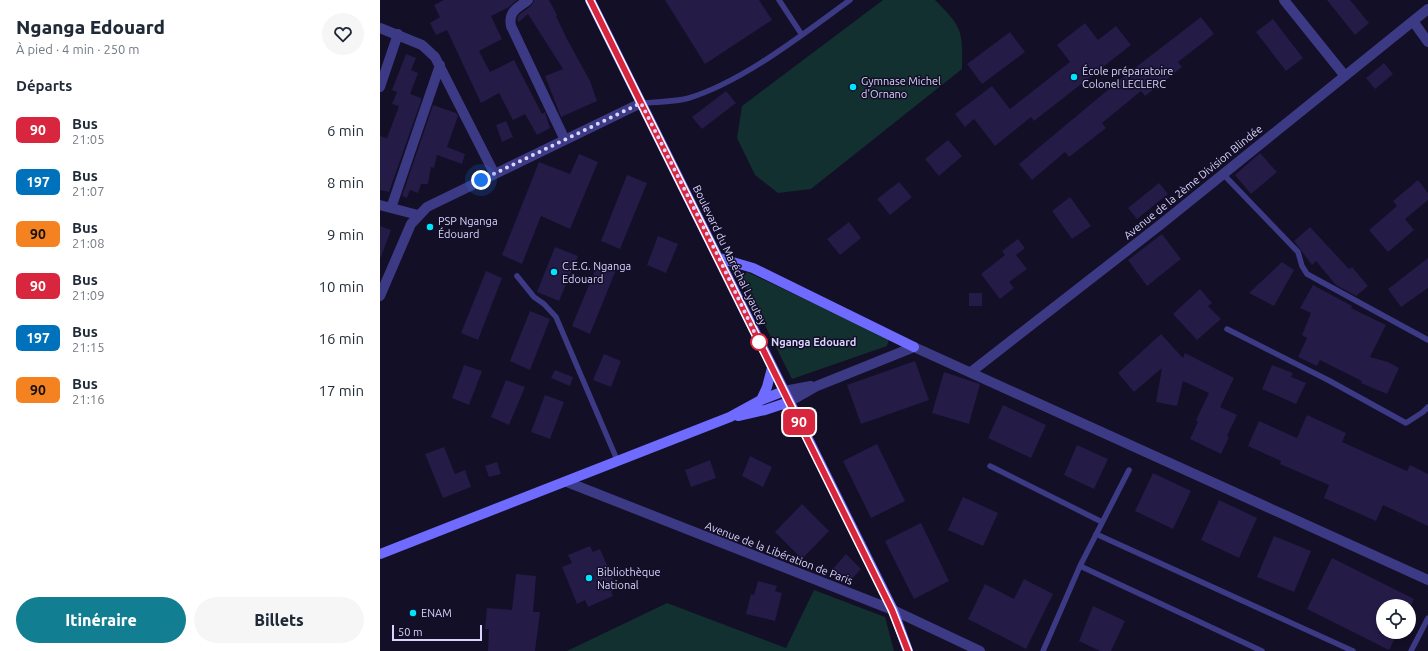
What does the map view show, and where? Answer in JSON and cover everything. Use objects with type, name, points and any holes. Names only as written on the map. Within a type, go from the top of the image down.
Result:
[{"type":"main road","name":"Boulevard du Maréchal Lyautey","points":[[590,0],[892,610],[908,651]]},
{"type":"main road","points":[[719,258],[753,268],[914,347]]},
{"type":"main road","points":[[761,400],[767,387],[772,368]]},
{"type":"main road","points":[[380,554],[730,417],[761,400],[784,391]]},
{"type":"main road","points":[[730,417],[756,413],[789,402]]},
{"type":"street","points":[[528,0],[512,11],[509,19],[565,140]]},
{"type":"street","points":[[1284,0],[1345,76]]},
{"type":"street","name":"Avenue de la 2ème Division Blindée","points":[[971,372],[1223,174],[1428,9]]},
{"type":"street","points":[[1413,21],[1428,42]]},
{"type":"street","points":[[380,28],[422,44],[435,56],[494,173]]},
{"type":"street","points":[[380,87],[398,34]]},
{"type":"street","points":[[391,208],[440,65]]},
{"type":"street","points":[[380,296],[384,278],[411,224],[426,207],[641,103]]},
{"type":"street","points":[[380,205],[418,215]]},
{"type":"street","points":[[789,402],[817,386],[914,347],[1428,580]]},
{"type":"street","points":[[784,391],[817,386]]},
{"type":"street","name":"Avenue de la Libération de Paris","points":[[567,482],[892,610],[980,651]]},
{"type":"lane","points":[[779,0],[802,35]]},
{"type":"lane","points":[[641,103],[688,98],[725,84],[802,35],[850,0]]},
{"type":"lane","points":[[1223,174],[1298,252],[1302,266],[1307,274],[1428,340]]},
{"type":"lane","points":[[517,276],[534,297],[544,304],[556,317],[618,462]]},
{"type":"lane","points":[[1227,329],[1328,380],[1406,423],[1428,407]]},
{"type":"lane","points":[[990,466],[1102,522]]},
{"type":"lane","points":[[1043,651],[1080,566],[1129,470]]},
{"type":"lane","points":[[1096,534],[1353,651]]},
{"type":"lane","points":[[1080,566],[1262,651]]},
{"type":"lane","points":[[1411,651],[1428,618]]},
{"type":"green space","name":"Gymnase Michel d'Ornano","points":[[883,0],[935,0],[956,23],[959,30],[962,46],[962,69],[811,189],[778,193],[755,175],[737,138],[742,106]]},
{"type":"green space","points":[[747,272],[889,339],[887,346],[792,379],[741,278]]},
{"type":"green space","points":[[814,590],[885,617],[894,651],[567,651],[667,603],[786,648]]},
{"type":"building","points":[[444,0],[517,0],[509,7],[491,16],[502,39],[479,51],[490,72],[514,60],[542,114],[545,112],[550,128],[537,135],[525,114],[513,120],[499,93],[481,103],[447,30],[436,35],[430,23],[440,17],[434,5]]},
{"type":"building","points":[[534,0],[549,0],[567,39],[590,81],[597,101],[561,117],[545,76],[563,69],[528,14],[519,22],[517,19],[519,15],[532,5]]},
{"type":"building","points":[[665,0],[759,0],[772,20],[705,64]]},
{"type":"building","points":[[1327,0],[1350,0],[1369,23],[1355,35]]},
{"type":"building","points":[[1201,17],[1214,34],[1178,62],[1182,67],[1145,96],[1141,91],[1102,123],[1106,128],[1069,157],[1065,152],[1032,180],[1019,164],[1127,74]]},
{"type":"building","points":[[1273,19],[1303,58],[1286,71],[1256,32]]},
{"type":"building","points":[[1085,23],[1098,40],[1116,26],[1131,45],[1034,121],[1031,117],[995,146],[974,119],[965,127],[955,114],[992,86],[1010,109],[1070,62],[1057,45]]},
{"type":"building","points":[[1010,32],[1025,52],[982,84],[967,64]]},
{"type":"building","points":[[406,54],[416,58],[411,70],[418,73],[410,94],[421,98],[421,101],[389,192],[380,190],[380,136],[387,138],[399,106],[392,104],[397,92],[392,90]]},
{"type":"building","points":[[1384,63],[1393,74],[1375,89],[1366,78]]},
{"type":"building","points":[[726,91],[736,103],[702,129],[692,117]]},
{"type":"building","points":[[433,105],[456,113],[458,116],[447,147],[465,154],[462,164],[437,155],[434,168],[431,167],[428,184],[421,184],[418,193],[410,190],[407,198],[402,196]]},
{"type":"building","points":[[506,121],[513,137],[502,142],[496,125]]},
{"type":"building","points":[[948,140],[962,156],[939,176],[925,159]]},
{"type":"building","points":[[1260,153],[1277,172],[1251,194],[1235,175]]},
{"type":"building","points":[[579,154],[598,162],[570,229],[541,216],[522,264],[502,255],[539,162],[570,174]]},
{"type":"building","points":[[627,175],[647,183],[620,249],[601,241]]},
{"type":"building","points":[[1418,180],[1428,193],[1428,200],[1405,219],[1414,230],[1388,252],[1369,230],[1397,206],[1393,201]]},
{"type":"building","points":[[899,182],[912,197],[890,215],[877,199]]},
{"type":"building","points":[[1159,183],[1168,194],[1137,219],[1128,208]]},
{"type":"building","points":[[1070,197],[1091,226],[1072,239],[1052,211]]},
{"type":"building","points":[[849,222],[861,238],[840,255],[827,239]]},
{"type":"building","points":[[380,226],[391,230],[381,257],[380,257]]},
{"type":"building","points":[[1310,227],[1349,269],[1352,267],[1368,286],[1356,296],[1336,285],[1316,261],[1312,265],[1294,241]]},
{"type":"building","points":[[1162,234],[1181,259],[1147,286],[1128,260]]},
{"type":"building","points":[[658,236],[678,244],[666,273],[647,265]]},
{"type":"building","points":[[1018,239],[1025,248],[1016,255],[1027,269],[1009,282],[1014,288],[1000,299],[981,274],[1005,255],[1002,251]]},
{"type":"building","points":[[555,247],[578,256],[559,301],[537,292]]},
{"type":"building","points":[[1428,258],[1428,288],[1401,307],[1388,289]]},
{"type":"building","points":[[1282,262],[1294,270],[1274,306],[1249,293]]},
{"type":"building","points":[[598,263],[616,270],[590,334],[572,326]]},
{"type":"building","points":[[486,271],[502,278],[478,340],[461,333]]},
{"type":"building","points":[[1313,285],[1352,306],[1351,308],[1386,325],[1370,357],[1388,362],[1399,368],[1387,394],[1361,383],[1362,381],[1320,360],[1317,366],[1298,357],[1307,338],[1302,335],[1311,313],[1300,308]]},
{"type":"building","points":[[1200,289],[1212,303],[1208,306],[1221,319],[1197,340],[1173,314]]},
{"type":"building","points":[[969,293],[982,293],[982,306],[969,306]]},
{"type":"building","points":[[530,311],[550,319],[530,370],[510,361]]},
{"type":"building","points":[[1161,334],[1183,358],[1185,353],[1234,378],[1220,407],[1237,415],[1227,436],[1229,437],[1221,454],[1190,439],[1198,422],[1196,420],[1209,393],[1183,381],[1177,406],[1156,402],[1162,368],[1134,392],[1118,373]]},
{"type":"building","points":[[604,354],[621,361],[611,387],[593,380]]},
{"type":"building","points":[[915,361],[929,400],[861,424],[847,385]]},
{"type":"building","points":[[464,365],[482,371],[469,405],[452,398]]},
{"type":"building","points":[[1272,365],[1293,373],[1291,377],[1306,383],[1296,404],[1262,389]]},
{"type":"building","points":[[555,370],[573,377],[570,386],[551,378]]},
{"type":"building","points":[[944,372],[980,384],[969,424],[932,413]]},
{"type":"building","points":[[506,380],[525,387],[509,425],[491,417]]},
{"type":"building","points":[[545,395],[564,402],[550,439],[531,432]]},
{"type":"building","points":[[1003,405],[1046,425],[1031,458],[988,438]]},
{"type":"building","points":[[1307,415],[1346,433],[1342,442],[1407,471],[1410,465],[1428,474],[1428,526],[1383,505],[1376,521],[1324,498],[1329,485],[1280,464],[1281,461],[1248,446],[1259,421],[1297,438]]},
{"type":"building","points":[[877,444],[905,501],[871,518],[843,461]]},
{"type":"building","points":[[1077,445],[1108,459],[1094,489],[1064,475]]},
{"type":"building","points":[[444,447],[455,474],[465,470],[471,487],[443,498],[425,454]]},
{"type":"building","points":[[750,456],[772,467],[763,487],[742,476]]},
{"type":"building","points":[[710,460],[716,478],[691,487],[685,470]]},
{"type":"building","points":[[497,462],[501,474],[489,477],[485,466]]},
{"type":"building","points":[[1153,473],[1191,491],[1173,529],[1135,511]]},
{"type":"building","points":[[963,497],[998,513],[983,546],[948,530]]},
{"type":"building","points":[[1219,500],[1257,518],[1239,558],[1201,540]]},
{"type":"building","points":[[802,504],[829,531],[802,559],[775,532]]},
{"type":"building","points":[[921,523],[949,581],[914,599],[885,541]]},
{"type":"building","points":[[1274,536],[1311,551],[1294,592],[1257,577]]},
{"type":"building","name":"Bibliothèque National","points":[[590,546],[593,552],[600,549],[617,588],[611,591],[613,596],[588,607],[585,600],[577,604],[562,567],[572,563],[568,555]]},
{"type":"building","points":[[846,554],[861,569],[848,583],[832,570]]},
{"type":"building","points":[[1332,558],[1414,599],[1376,599],[1376,639],[1394,639],[1389,650],[1307,609]]},
{"type":"building","points":[[516,574],[536,576],[533,612],[540,612],[535,651],[488,651],[489,629],[485,629],[487,608],[512,610]]},
{"type":"building","points":[[1024,579],[1053,594],[1026,649],[968,619],[985,584],[1014,599]]},
{"type":"building","points":[[758,581],[777,586],[775,591],[782,593],[775,621],[746,614],[751,594],[754,595]]},
{"type":"building","points":[[1093,606],[1125,621],[1111,651],[1100,651],[1079,641]]},
{"type":"bus line","name":"90","points":[[590,0],[842,507],[892,610],[908,651]]},
{"type":"place","name":"École préparatoire Colonel LECLERC","points":[[1074,77]]},
{"type":"place","name":"Gymnase Michel d'Ornano","points":[[853,87]]},
{"type":"place","name":"PSP Nganga Édouard","points":[[430,227]]},
{"type":"place","name":"C.E.G. Nganga Edouard","points":[[554,272]]},
{"type":"place","name":"Nganga Edouard","points":[[759,342]]},
{"type":"place","name":"Bibliothèque National","points":[[589,578]]},
{"type":"place","name":"ENAM","points":[[413,613]]},
{"type":"route","points":[[481,180],[641,103],[719,258],[759,342]]}]
